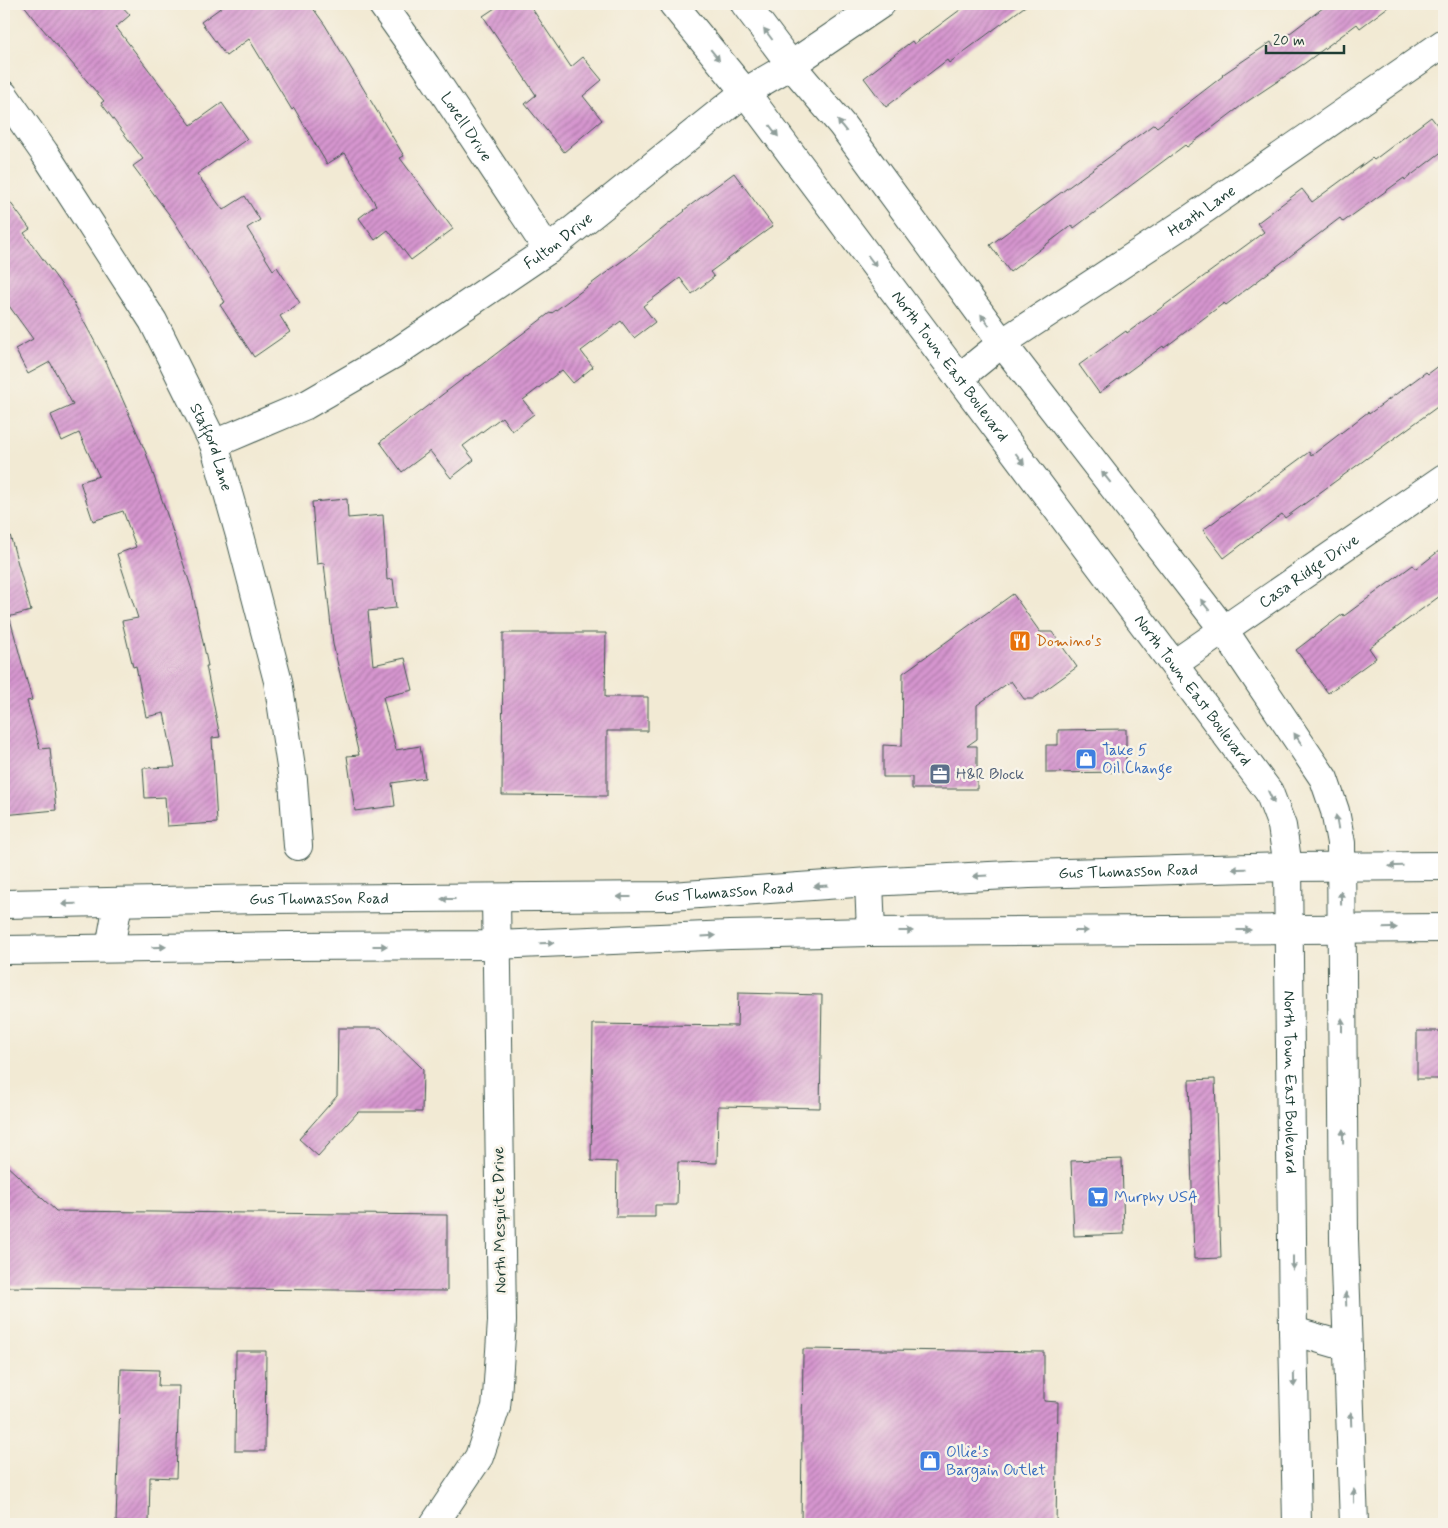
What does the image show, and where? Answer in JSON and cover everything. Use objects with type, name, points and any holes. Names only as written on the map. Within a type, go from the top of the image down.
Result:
[{"type":"main road","name":"Lovell Drive","points":[[382,4],[426,66],[548,250]]},
{"type":"main road","name":"North Town East Boulevard","points":[[673,4],[745,92],[1269,792],[1282,826],[1288,867],[1287,929],[1297,1524]]},
{"type":"main road","points":[[745,4],[791,65],[842,125],[1002,343],[1223,629],[1324,779],[1335,811],[1341,843],[1344,1239],[1354,1524]]},
{"type":"main road","name":"Fulton Drive","points":[[214,444],[306,405],[394,354],[548,250],[745,92],[791,65],[881,4]]},
{"type":"main road","name":"Heath Lane","points":[[959,378],[1002,343],[1186,222],[1444,43]]},
{"type":"main road","name":"Stafford Lane","points":[[4,95],[44,152],[153,321],[214,444],[278,681],[294,780],[298,846]]},
{"type":"main road","name":"Casa Ridge Drive","points":[[1174,664],[1444,478]]},
{"type":"main road","name":"Gus Thomasson Road","points":[[4,904],[276,899],[671,896],[869,882],[1029,874],[1288,867],[1444,866]]},
{"type":"main road","points":[[869,882],[871,932]]},
{"type":"main road","name":"North Mesquite Drive","points":[[434,1524],[478,1457],[496,1407],[497,1397],[502,1321],[496,898]]},
{"type":"main road","points":[[110,948],[118,903]]},
{"type":"main road","points":[[4,950],[498,945],[730,935],[871,932],[1444,928]]},
{"type":"main road","points":[[1293,1331],[1348,1347]]},
{"type":"building","points":[[23,4],[120,4],[130,15],[116,27],[191,125],[222,103],[247,139],[197,174],[223,210],[245,196],[260,220],[247,228],[273,270],[277,267],[300,303],[280,316],[290,332],[254,357],[220,305],[225,302],[174,221],[133,166],[143,159],[101,103],[104,101]]},
{"type":"building","points":[[226,4],[310,4],[325,25],[404,156],[400,158],[453,229],[411,260],[388,230],[375,240],[359,218],[376,205],[345,153],[327,164],[294,108],[292,110],[249,39],[226,56],[201,22]]},
{"type":"building","points":[[501,4],[529,4],[571,67],[583,57],[602,80],[583,96],[602,120],[564,152],[525,104],[536,95],[483,16]]},
{"type":"building","points":[[968,4],[1028,4],[949,63],[947,60],[886,107],[864,78],[912,41],[914,44]]},
{"type":"building","points":[[1328,4],[1392,4],[1360,28],[1357,24],[1305,63],[1245,103],[1187,147],[1185,145],[1074,228],[1072,225],[1010,272],[990,245],[1154,124],[1157,127],[1222,75],[1271,42],[1273,46]]},
{"type":"building","points":[[1431,117],[1444,134],[1444,150],[1405,180],[1404,178],[1343,222],[1340,218],[1226,305],[1224,303],[1099,393],[1079,365],[1126,331],[1127,333],[1264,232],[1257,223],[1302,189],[1312,202],[1372,158],[1374,160]]},
{"type":"building","points":[[734,173],[773,226],[710,272],[714,277],[692,294],[680,278],[643,306],[655,322],[634,338],[621,321],[581,351],[593,367],[573,383],[562,370],[523,400],[534,414],[512,431],[502,417],[463,446],[474,460],[451,478],[430,451],[402,472],[380,442],[551,312],[626,258],[684,210]]},
{"type":"building","points":[[4,194],[30,229],[24,233],[71,298],[108,366],[146,453],[174,535],[192,590],[220,737],[212,738],[217,823],[167,826],[165,797],[145,798],[143,768],[175,767],[164,713],[146,717],[136,666],[133,667],[122,621],[138,618],[117,554],[136,547],[123,511],[93,521],[80,482],[99,476],[79,433],[62,441],[51,415],[73,405],[50,362],[28,374],[15,349],[33,339],[4,299]]},
{"type":"building","points":[[1444,362],[1444,402],[1285,518],[1282,514],[1224,558],[1203,530],[1309,452],[1311,456],[1368,412],[1369,414],[1426,372],[1428,374]]},
{"type":"building","points":[[347,499],[348,518],[383,515],[387,580],[393,579],[396,608],[368,611],[373,665],[405,658],[413,690],[383,697],[396,750],[420,746],[425,778],[392,783],[395,806],[355,811],[347,756],[359,755],[333,644],[324,563],[317,564],[312,502]]},
{"type":"building","points":[[10,535],[31,611],[4,618],[4,536]]},
{"type":"building","points":[[1444,547],[1444,593],[1369,648],[1376,658],[1328,693],[1296,650],[1343,614],[1344,616],[1413,565],[1416,569]]},
{"type":"building","points":[[1013,594],[1040,632],[1052,632],[1077,667],[1033,699],[1024,699],[1011,681],[977,705],[977,739],[967,746],[977,746],[977,789],[912,789],[912,777],[883,777],[883,745],[902,746],[903,673]]},
{"type":"building","points":[[10,619],[32,700],[27,701],[40,749],[50,748],[56,810],[4,815],[4,620]]},
{"type":"building","points":[[503,633],[606,633],[605,697],[648,697],[648,731],[607,731],[607,796],[502,795]]},
{"type":"building","name":"Take 5 Oil Change","points":[[1126,729],[1126,772],[1046,773],[1046,745],[1058,745],[1058,730]]},
{"type":"building","points":[[738,993],[822,995],[820,1108],[718,1106],[717,1163],[678,1162],[677,1205],[655,1205],[655,1217],[616,1217],[617,1162],[591,1161],[593,1024],[737,1026]]},
{"type":"building","points":[[338,1028],[381,1028],[423,1069],[422,1112],[358,1112],[318,1156],[299,1139],[337,1096]]},
{"type":"building","points":[[1417,1031],[1444,1031],[1444,1079],[1417,1079]]},
{"type":"building","name":"Murphy USA","points":[[1215,1079],[1221,1258],[1194,1259],[1189,1080]]},
{"type":"building","name":"Murphy USA","points":[[1122,1159],[1124,1234],[1074,1236],[1071,1161]]},
{"type":"building","points":[[4,1163],[56,1211],[447,1215],[447,1291],[4,1287]]},
{"type":"building","name":"Ollie's Bargain Outlet","points":[[803,1349],[1044,1352],[1044,1401],[1058,1402],[1056,1524],[801,1524]]},
{"type":"building","points":[[236,1351],[266,1351],[265,1451],[235,1451]]},
{"type":"building","points":[[121,1369],[159,1370],[158,1386],[179,1386],[176,1478],[150,1477],[149,1523],[116,1522]]},
{"type":"place","name":"Domino's","points":[[1020,641]]},
{"type":"place","name":"Take 5 Oil Change","points":[[1086,759]]},
{"type":"place","name":"H&R Block","points":[[940,774]]},
{"type":"place","name":"Murphy USA","points":[[1098,1197]]},
{"type":"place","name":"Ollie's Bargain Outlet","points":[[930,1461]]}]
